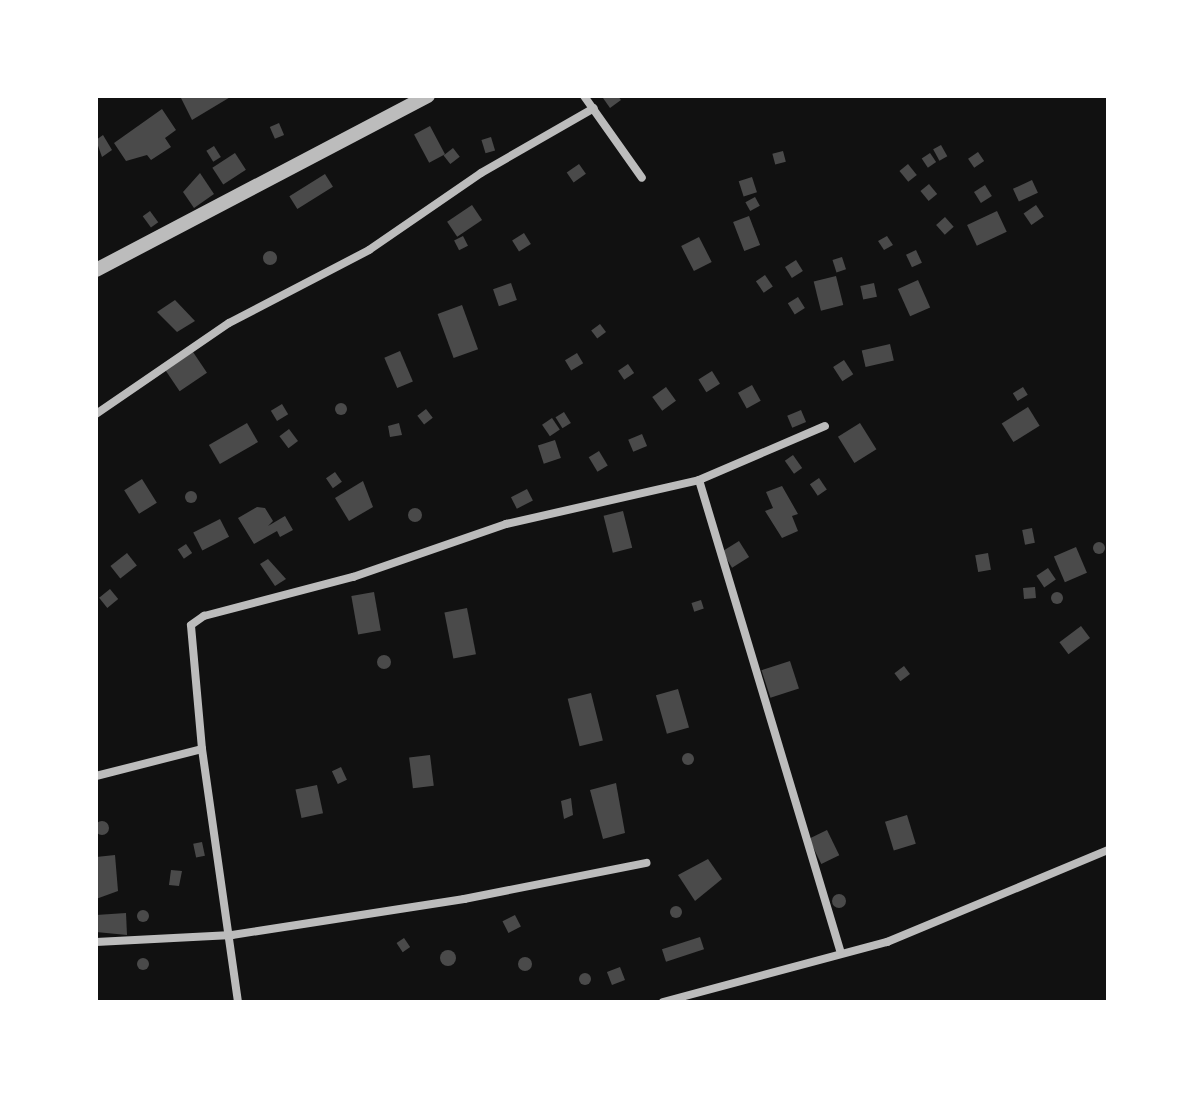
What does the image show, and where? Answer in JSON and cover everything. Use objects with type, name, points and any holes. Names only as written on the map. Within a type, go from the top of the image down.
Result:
[{"type":"street","points":[[96,270],[428,96]]},
{"type":"street","points":[[584,96],[642,178]]},
{"type":"street","points":[[96,414],[229,323],[369,250],[481,173],[594,108]]},
{"type":"street","points":[[238,1002],[232,935],[202,749],[189,634],[191,625],[204,616],[353,577],[506,524],[699,480],[825,426]]},
{"type":"street","points":[[699,480],[840,951]]},
{"type":"street","points":[[96,776],[202,749]]},
{"type":"street","points":[[663,1002],[840,951],[887,942],[1108,850]]},
{"type":"street","points":[[96,942],[232,935],[464,899],[646,863]]},
{"type":"building","points":[[185,96],[232,96],[192,120],[181,98]]},
{"type":"building","points":[[618,96],[621,100],[610,108],[603,98]]},
{"type":"building","points":[[162,109],[176,130],[165,138],[171,147],[151,160],[147,155],[126,161],[114,143]]},
{"type":"building","points":[[279,123],[284,135],[275,139],[270,127]]},
{"type":"building","points":[[430,126],[445,154],[429,163],[414,134]]},
{"type":"building","points":[[103,135],[112,150],[102,157],[96,140]]},
{"type":"building","points":[[491,137],[495,150],[486,153],[481,140]]},
{"type":"building","points":[[941,145],[947,156],[939,161],[933,149]]},
{"type":"building","points":[[214,146],[221,157],[213,162],[206,151]]},
{"type":"building","points":[[453,148],[460,157],[450,164],[444,155]]},
{"type":"building","points":[[783,151],[786,162],[775,164],[772,154]]},
{"type":"building","points":[[978,152],[984,161],[974,168],[968,159]]},
{"type":"building","points":[[235,153],[246,170],[223,184],[212,168]]},
{"type":"building","points":[[930,153],[936,162],[928,168],[922,159]]},
{"type":"building","points":[[579,164],[586,174],[574,182],[567,173]]},
{"type":"building","points":[[908,164],[917,175],[908,182],[899,171]]},
{"type":"building","points":[[200,173],[214,194],[194,208],[183,192]]},
{"type":"building","points":[[325,174],[333,187],[297,209],[289,196]]},
{"type":"building","points":[[752,177],[757,192],[744,197],[739,181]]},
{"type":"building","points":[[1032,180],[1038,193],[1019,202],[1013,189]]},
{"type":"building","points":[[929,184],[937,194],[929,201],[920,191]]},
{"type":"building","points":[[985,185],[992,196],[981,203],[974,192]]},
{"type":"building","points":[[755,197],[760,206],[750,211],[745,202]]},
{"type":"building","points":[[472,205],[482,220],[457,237],[447,222]]},
{"type":"building","points":[[1036,205],[1044,217],[1031,225],[1024,213]]},
{"type":"building","points":[[150,211],[158,222],[151,228],[143,216]]},
{"type":"building","points":[[997,211],[1007,232],[977,246],[967,225]]},
{"type":"building","points":[[749,216],[760,245],[744,251],[733,222]]},
{"type":"building","points":[[945,217],[954,227],[945,235],[936,225]]},
{"type":"building","points":[[524,233],[531,244],[519,251],[512,240]]},
{"type":"building","points":[[463,236],[468,246],[459,250],[454,241]]},
{"type":"building","points":[[887,236],[893,245],[884,250],[878,241]]},
{"type":"building","points":[[699,237],[712,262],[694,271],[681,246]]},
{"type":"building","points":[[916,250],[922,263],[912,267],[906,255]]},
{"type":"building","points":[[270,251],[277,258],[270,265],[263,258]]},
{"type":"building","points":[[842,257],[846,269],[837,272],[832,260]]},
{"type":"building","points":[[796,260],[803,271],[792,278],[785,267]]},
{"type":"building","points":[[765,275],[773,287],[764,293],[756,281]]},
{"type":"building","points":[[836,276],[843,305],[821,311],[814,282]]},
{"type":"building","points":[[918,280],[930,307],[910,316],[898,289]]},
{"type":"building","points":[[511,283],[517,300],[499,306],[493,289]]},
{"type":"building","points":[[874,283],[877,297],[863,300],[860,286]]},
{"type":"building","points":[[798,297],[805,308],[795,314],[788,303]]},
{"type":"building","points":[[175,300],[195,321],[177,332],[157,312]]},
{"type":"building","points":[[462,305],[478,349],[454,358],[438,314]]},
{"type":"building","points":[[600,324],[606,332],[597,339],[591,331]]},
{"type":"building","points":[[890,344],[894,361],[866,367],[862,351]]},
{"type":"building","points":[[400,351],[413,381],[397,388],[384,358]]},
{"type":"building","points":[[193,352],[207,373],[180,391],[166,370]]},
{"type":"building","points":[[577,353],[583,363],[571,370],[565,360]]},
{"type":"building","points":[[844,360],[853,374],[842,381],[833,367]]},
{"type":"building","points":[[628,364],[634,373],[624,380],[618,371]]},
{"type":"building","points":[[712,371],[720,384],[706,392],[698,379]]},
{"type":"building","points":[[752,385],[761,401],[747,409],[738,393]]},
{"type":"building","points":[[666,387],[676,401],[662,411],[652,397]]},
{"type":"building","points":[[1023,387],[1028,395],[1018,401],[1013,393]]},
{"type":"building","points":[[341,403],[347,409],[341,415],[335,409]]},
{"type":"building","points":[[282,404],[288,414],[277,421],[271,411]]},
{"type":"building","points":[[1028,407],[1040,426],[1013,442],[1002,423]]},
{"type":"building","points":[[426,409],[433,418],[424,424],[417,416]]},
{"type":"building","points":[[801,410],[806,422],[792,428],[787,416]]},
{"type":"building","points":[[564,412],[571,423],[562,428],[556,417]]},
{"type":"building","points":[[552,418],[560,430],[550,436],[542,425]]},
{"type":"building","points":[[247,423],[258,442],[220,464],[209,445]]},
{"type":"building","points":[[399,423],[402,435],[390,437],[388,426]]},
{"type":"building","points":[[860,423],[876,449],[854,463],[838,437]]},
{"type":"building","points":[[289,429],[298,441],[288,448],[279,436]]},
{"type":"building","points":[[642,434],[647,446],[633,452],[628,440]]},
{"type":"building","points":[[555,440],[561,458],[544,464],[538,446]]},
{"type":"building","points":[[599,451],[608,466],[597,472],[589,457]]},
{"type":"building","points":[[793,455],[802,468],[794,474],[785,461]]},
{"type":"building","points":[[335,472],[342,482],[333,488],[326,478]]},
{"type":"building","points":[[819,478],[827,490],[818,496],[810,484]]},
{"type":"building","points":[[142,479],[157,503],[139,514],[124,490]]},
{"type":"building","points":[[363,481],[373,507],[349,521],[335,498]]},
{"type":"building","points":[[782,486],[798,514],[792,516],[798,531],[782,538],[765,511],[773,508],[766,492]]},
{"type":"building","points":[[527,489],[533,501],[517,509],[511,497]]},
{"type":"building","points":[[191,491],[197,497],[191,503],[185,497]]},
{"type":"building","points":[[257,507],[265,508],[273,521],[268,526],[285,516],[293,530],[280,537],[277,531],[254,544],[238,518]]},
{"type":"building","points":[[415,508],[422,515],[415,522],[408,515]]},
{"type":"building","points":[[623,511],[632,548],[613,553],[604,516]]},
{"type":"building","points":[[220,519],[229,537],[202,550],[193,533]]},
{"type":"building","points":[[1032,528],[1035,543],[1025,545],[1022,530]]},
{"type":"building","points":[[739,541],[749,557],[732,568],[722,552]]},
{"type":"building","points":[[1099,542],[1105,548],[1099,554],[1093,548]]},
{"type":"building","points":[[186,544],[192,553],[184,559],[178,550]]},
{"type":"building","points":[[1076,547],[1087,573],[1065,582],[1054,556]]},
{"type":"building","points":[[127,553],[137,566],[120,579],[110,566]]},
{"type":"building","points":[[988,553],[991,570],[978,572],[975,555]]},
{"type":"building","points":[[268,559],[286,579],[275,586],[260,564]]},
{"type":"building","points":[[1048,568],[1056,580],[1044,587],[1036,576]]},
{"type":"building","points":[[1035,587],[1036,598],[1024,599],[1023,588]]},
{"type":"building","points":[[110,589],[118,599],[107,608],[99,598]]},
{"type":"building","points":[[374,592],[381,630],[358,634],[351,596]]},
{"type":"building","points":[[1057,592],[1063,598],[1057,604],[1051,598]]},
{"type":"building","points":[[701,600],[704,609],[694,612],[691,603]]},
{"type":"building","points":[[467,608],[476,654],[453,659],[444,612]]},
{"type":"building","points":[[1081,626],[1090,638],[1068,654],[1059,642]]},
{"type":"building","points":[[384,655],[391,662],[384,669],[377,662]]},
{"type":"building","points":[[790,661],[799,689],[770,698],[761,670]]},
{"type":"building","points":[[904,666],[910,674],[900,681],[894,673]]},
{"type":"building","points":[[678,689],[689,727],[667,734],[656,695]]},
{"type":"building","points":[[591,693],[603,741],[580,746],[568,699]]},
{"type":"building","points":[[683,754],[693,754],[693,764],[683,764]]},
{"type":"building","points":[[430,755],[434,786],[413,788],[409,758]]},
{"type":"building","points":[[341,767],[347,780],[338,784],[332,771]]},
{"type":"building","points":[[616,783],[625,833],[603,839],[590,790]]},
{"type":"building","points":[[317,785],[323,813],[302,818],[295,790]]},
{"type":"building","points":[[571,798],[573,815],[564,819],[561,801]]},
{"type":"building","points":[[907,815],[916,844],[894,850],[885,822]]},
{"type":"building","points":[[102,821],[109,828],[102,835],[95,828]]},
{"type":"building","points":[[827,830],[839,855],[821,864],[809,839]]},
{"type":"building","points":[[202,842],[205,856],[196,858],[193,844]]},
{"type":"building","points":[[115,855],[118,891],[96,899],[96,857]]},
{"type":"building","points":[[708,859],[722,879],[695,901],[678,875]]},
{"type":"building","points":[[171,870],[182,871],[179,886],[169,885]]},
{"type":"building","points":[[839,894],[846,901],[839,908],[832,901]]},
{"type":"building","points":[[671,907],[681,907],[681,917],[671,917]]},
{"type":"building","points":[[138,911],[148,911],[148,921],[138,921]]},
{"type":"building","points":[[126,913],[127,935],[96,932],[96,915]]},
{"type":"building","points":[[515,915],[521,927],[508,933],[503,921]]},
{"type":"building","points":[[700,937],[704,949],[666,962],[662,949]]},
{"type":"building","points":[[404,938],[410,947],[403,952],[397,943]]},
{"type":"building","points":[[448,950],[456,958],[448,966],[440,958]]},
{"type":"building","points":[[525,957],[532,964],[525,971],[518,964]]},
{"type":"building","points":[[138,959],[148,959],[148,969],[138,969]]},
{"type":"building","points":[[620,967],[625,980],[612,985],[607,972]]},
{"type":"building","points":[[580,974],[590,974],[590,984],[580,984]]}]
